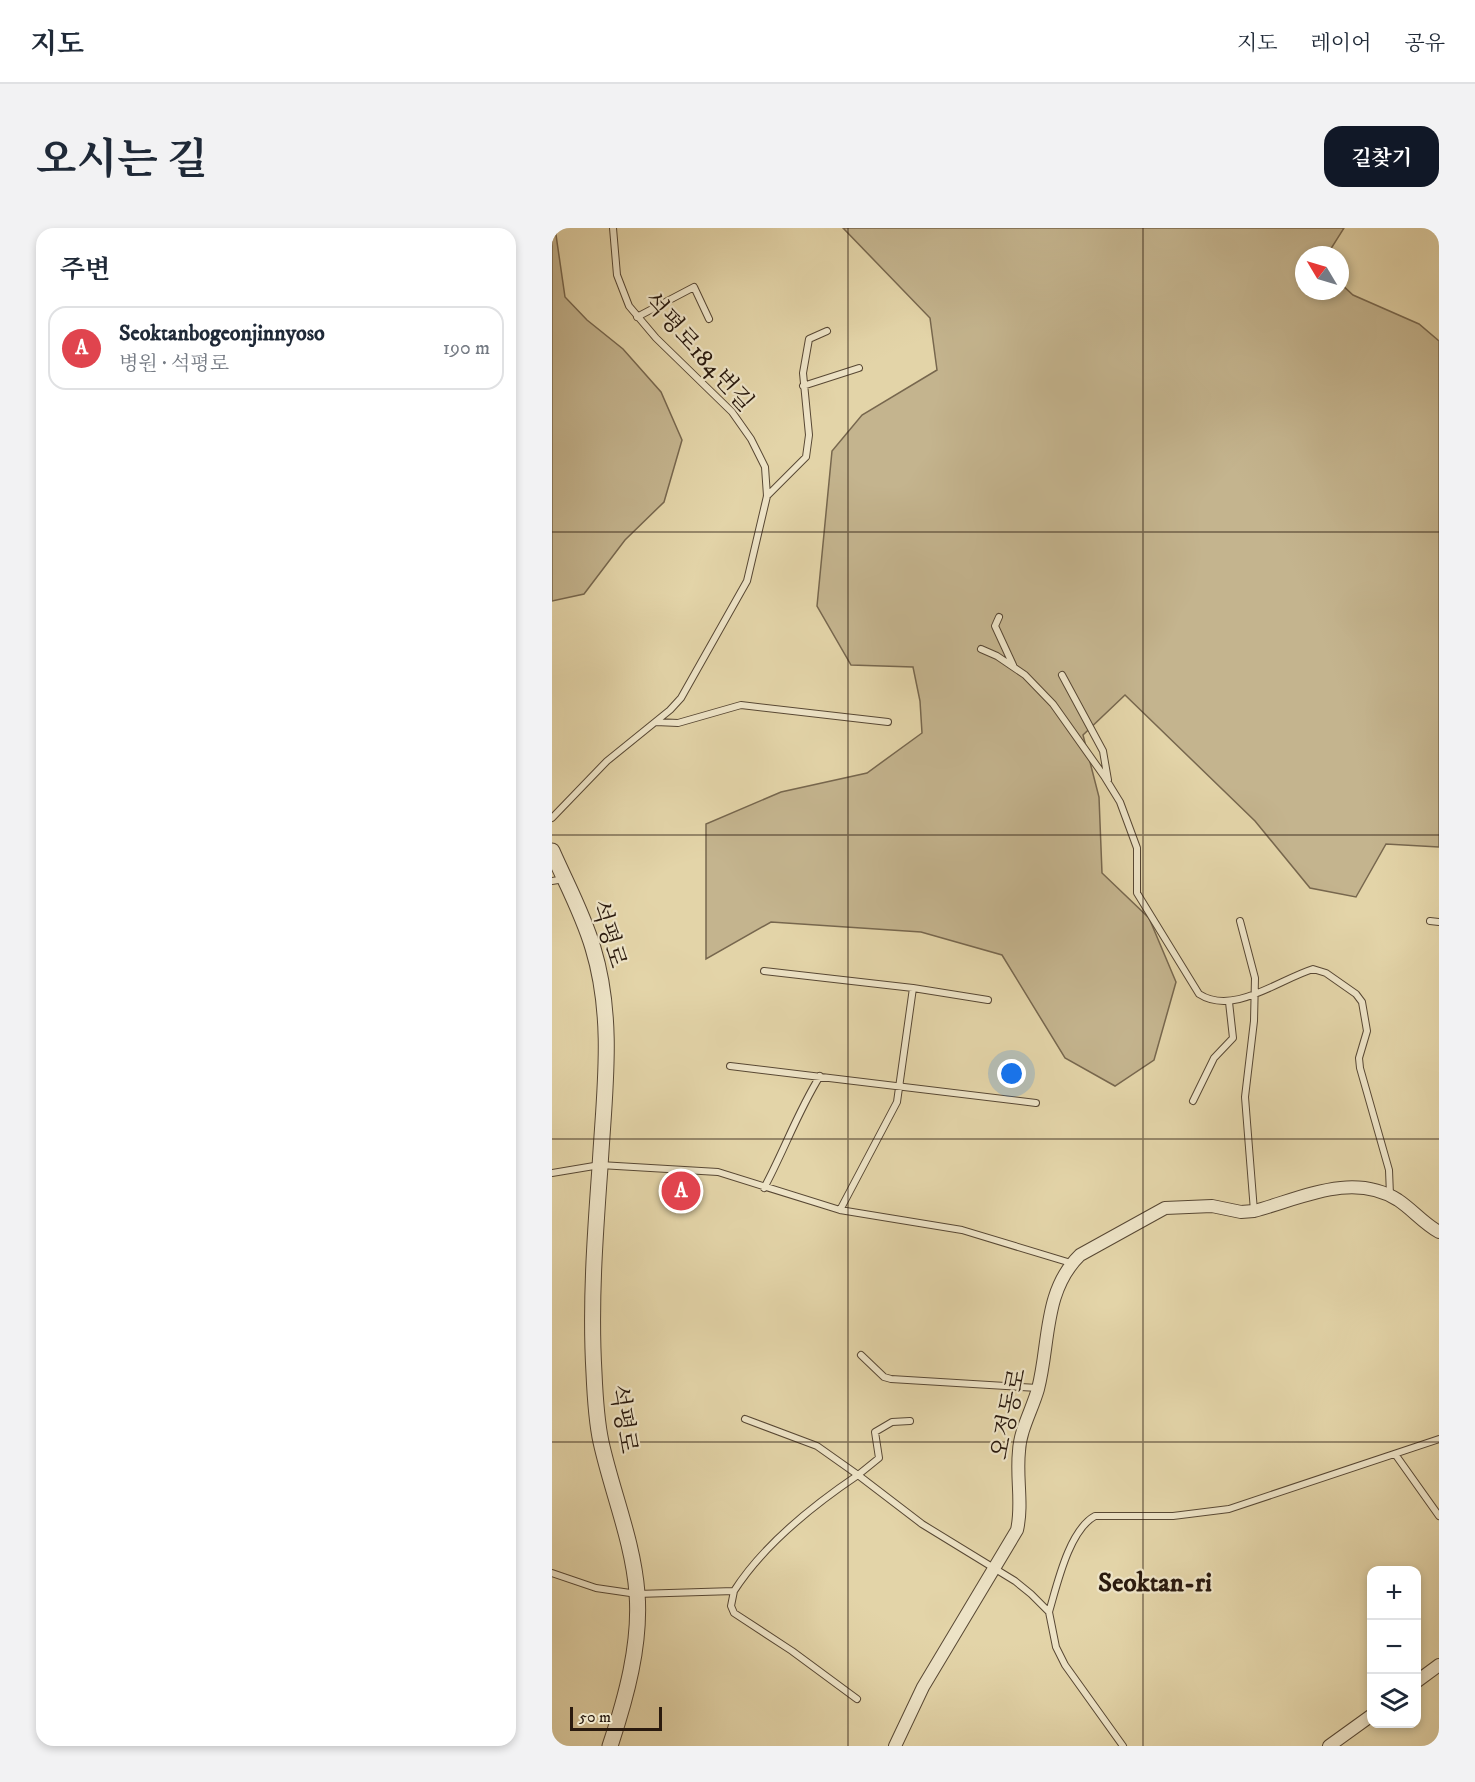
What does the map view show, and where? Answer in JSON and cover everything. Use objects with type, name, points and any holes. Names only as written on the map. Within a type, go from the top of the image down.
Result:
[{"type":"street","name":"석평로","points":[[552,851],[558,880],[594,949],[607,1035],[606,1089],[593,1274],[592,1343],[596,1407],[601,1441],[630,1549],[637,1594],[632,1669],[610,1746]]},
{"type":"street","name":"오정동로","points":[[895,1746],[923,1687],[1017,1530],[1020,1518],[1018,1449],[1038,1388],[1053,1301],[1071,1263],[1091,1248],[1165,1208],[1212,1206],[1241,1212],[1254,1211],[1338,1187],[1363,1188],[1389,1196],[1439,1232]]},
{"type":"street","points":[[1421,1678],[1439,1665]]},
{"type":"street","points":[[1329,1746],[1367,1718]]},
{"type":"lane","name":"석평로184번길","points":[[552,818],[607,761],[656,722],[681,698],[719,628],[739,599],[754,561],[767,495],[765,467],[761,454],[745,430],[732,412],[637,317],[623,294],[618,274],[614,228]]},
{"type":"lane","points":[[637,317],[694,287],[709,319]]},
{"type":"lane","points":[[767,495],[806,457],[809,435],[803,386],[809,339],[827,331]]},
{"type":"lane","points":[[803,386],[820,378],[859,368]]},
{"type":"lane","points":[[999,617],[995,626],[1013,665]]},
{"type":"lane","points":[[981,649],[1013,665],[1053,704],[1109,784],[1130,826],[1137,848],[1137,893],[1199,994],[1209,1000],[1228,1002],[1313,969],[1326,973],[1356,994],[1362,1002],[1366,1021],[1365,1041],[1359,1058],[1360,1068],[1389,1170],[1389,1196]]},
{"type":"lane","points":[[1062,675],[1103,751],[1109,784]]},
{"type":"lane","points":[[656,722],[678,723],[741,705],[888,722]]},
{"type":"lane","points":[[1240,921],[1255,978],[1245,1097],[1254,1211]]},
{"type":"lane","points":[[1430,921],[1439,921]]},
{"type":"lane","points":[[764,971],[913,988],[988,1000]]},
{"type":"lane","points":[[840,1210],[897,1101],[913,988]]},
{"type":"lane","points":[[1193,1101],[1214,1058],[1233,1038],[1228,1002]]},
{"type":"lane","points":[[730,1066],[1036,1102]]},
{"type":"lane","points":[[764,1188],[786,1147],[807,1097],[820,1076]]},
{"type":"lane","points":[[552,1173],[600,1165],[718,1172],[840,1210],[962,1230],[1071,1263]]},
{"type":"lane","points":[[861,1355],[884,1377],[891,1379],[1038,1388]]},
{"type":"lane","points":[[745,1419],[817,1446],[922,1524],[1015,1581],[1049,1612]]},
{"type":"lane","points":[[857,1699],[734,1613],[731,1606],[735,1591],[751,1564],[771,1545],[879,1458],[875,1432],[892,1422],[910,1420]]},
{"type":"lane","points":[[1124,1746],[1065,1665],[1056,1647],[1049,1612],[1080,1528],[1095,1516],[1173,1515],[1229,1509],[1439,1439]]},
{"type":"lane","points":[[1395,1454],[1439,1516]]},
{"type":"lane","points":[[552,1573],[596,1588],[637,1594],[735,1591]]},
{"type":"shaded area","points":[[552,228],[555,228],[565,297],[587,320],[623,349],[661,392],[682,440],[664,502],[625,540],[584,594],[552,601]]},
{"type":"shaded area","points":[[843,228],[1344,228],[1333,246],[1295,246],[1295,300],[1349,300],[1349,291],[1419,324],[1439,341],[1439,847],[1386,844],[1356,897],[1310,888],[1255,821],[1125,695],[1083,735],[1099,797],[1102,873],[1149,918],[1176,982],[1154,1060],[1115,1086],[1065,1058],[1002,955],[921,932],[771,922],[706,959],[706,824],[781,792],[867,773],[922,733],[920,701],[913,667],[851,665],[817,606],[832,451],[862,415],[937,370],[930,318]]},
{"type":"place","name":"Seoktanbogeonjinnyoso","points":[[681,1191]]},
{"type":"district","name":"Seoktan-ri","points":[[1155,1583]]}]
